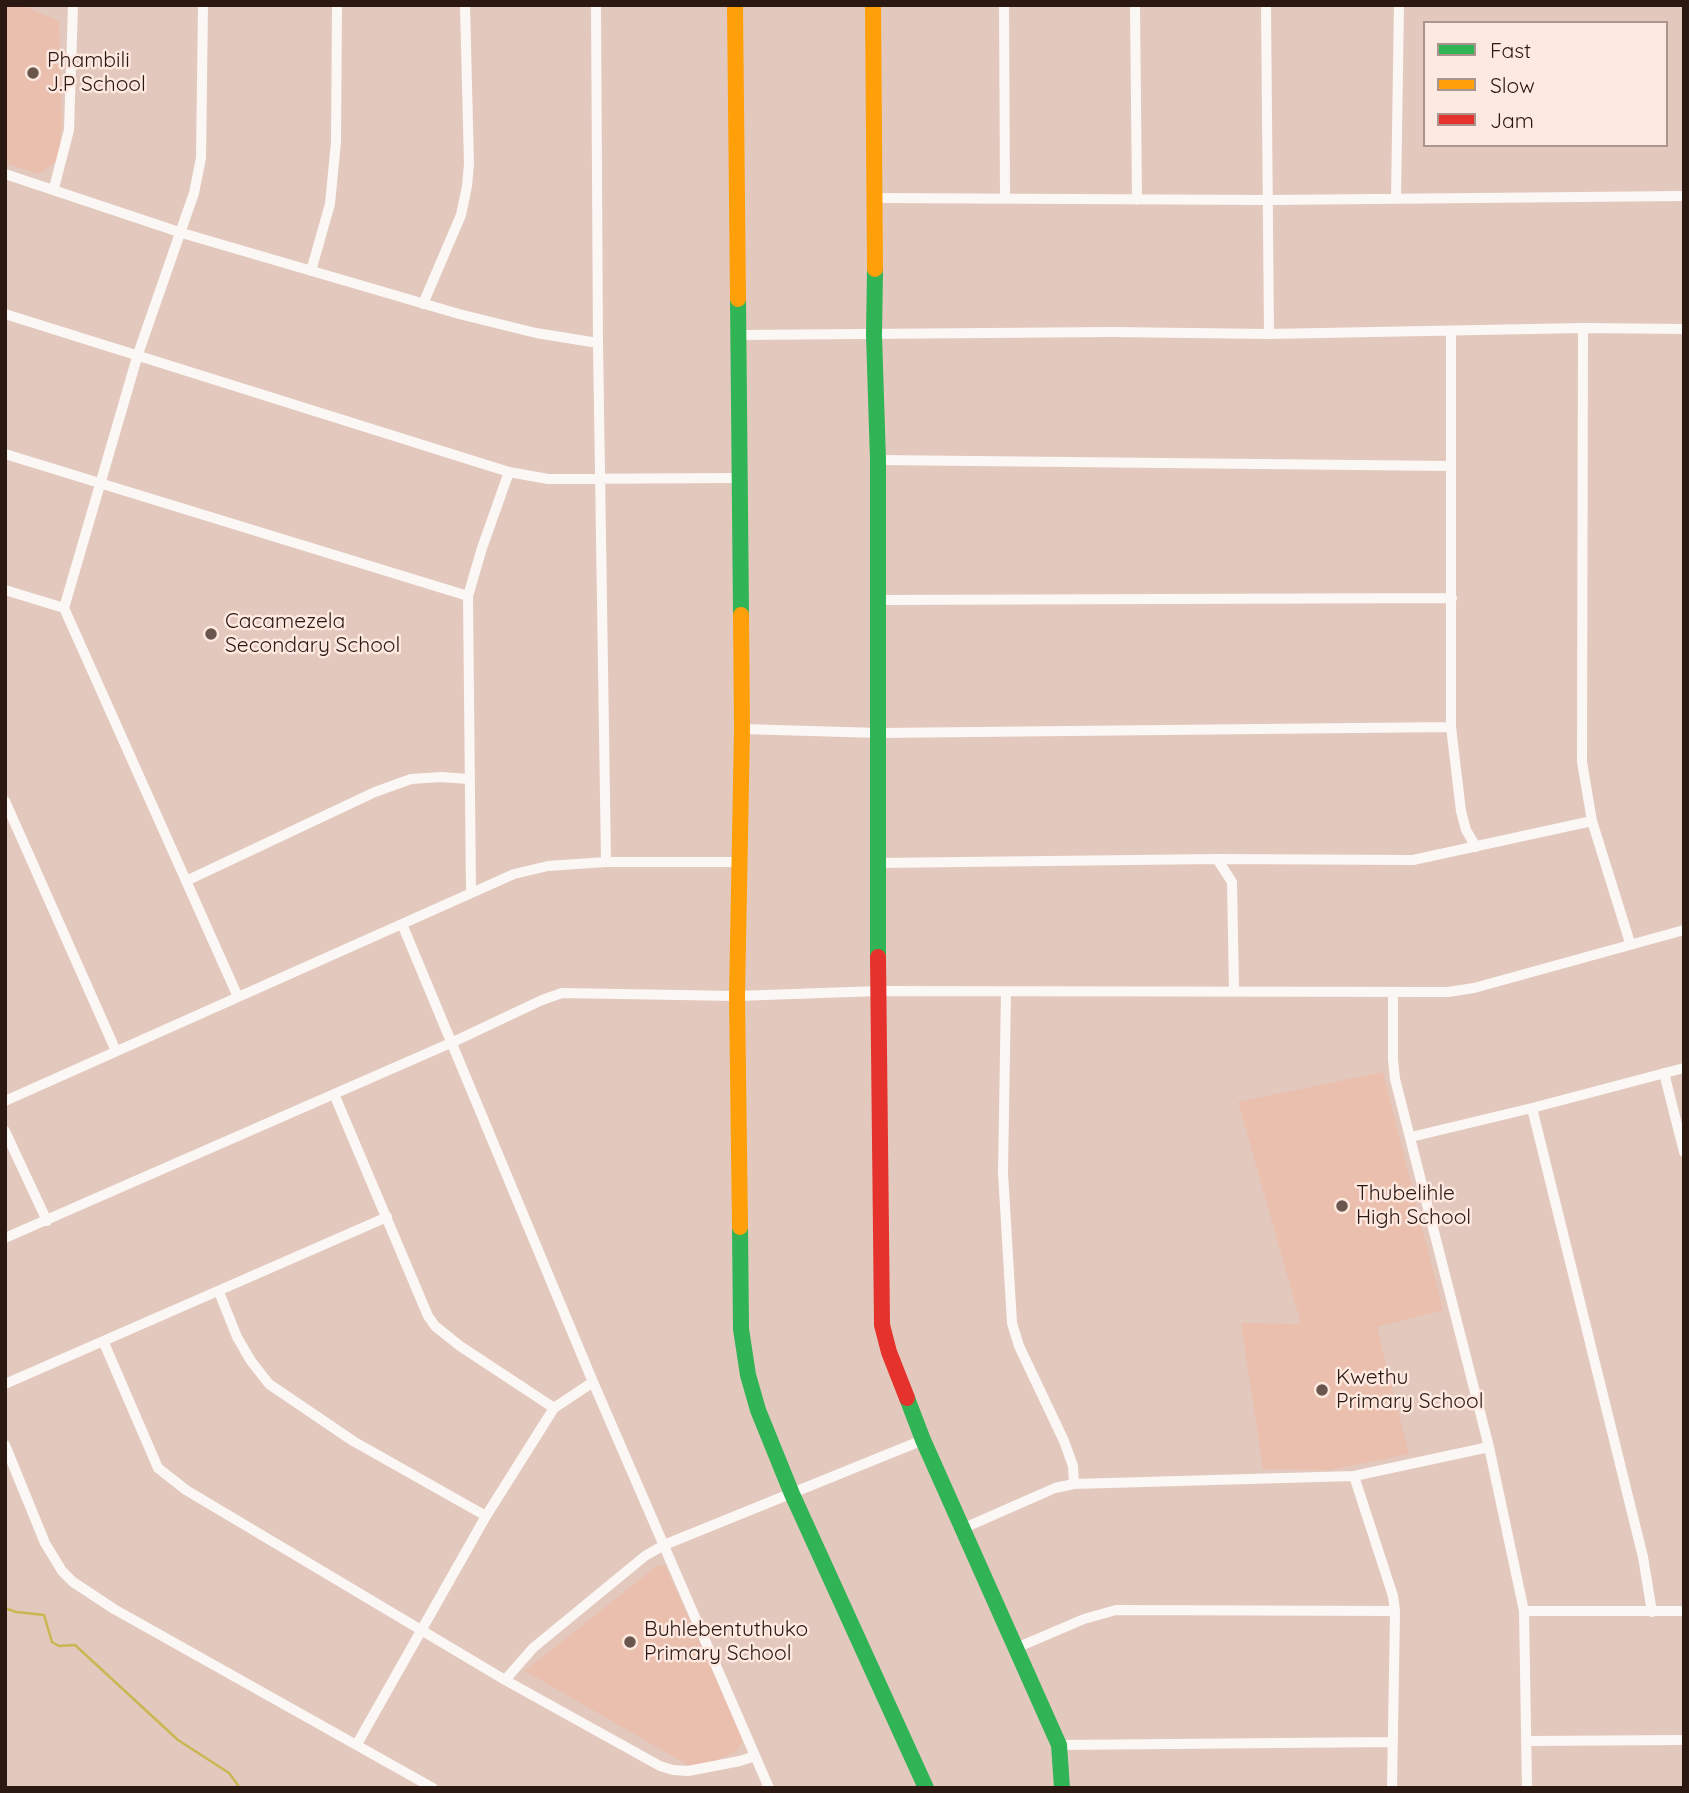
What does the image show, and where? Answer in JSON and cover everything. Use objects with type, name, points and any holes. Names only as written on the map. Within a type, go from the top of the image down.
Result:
[{"type":"street","points":[[54,188],[69,130],[73,5]]},
{"type":"street","points":[[203,5],[201,158],[194,193],[138,354],[64,608],[238,997]]},
{"type":"street","points":[[311,271],[330,204],[336,142],[337,5]]},
{"type":"street","points":[[424,304],[461,215],[467,186],[469,164],[465,5]]},
{"type":"street","points":[[596,5],[606,862]]},
{"type":"street","points":[[735,5],[742,729],[737,996],[742,1340],[758,1410],[792,1494],[926,1788]]},
{"type":"street","points":[[873,5],[876,198],[874,335],[878,460],[877,991],[882,1325],[889,1352],[923,1440],[1059,1745],[1062,1788]]},
{"type":"street","points":[[1004,5],[1005,198]]},
{"type":"street","points":[[1135,5],[1137,200]]},
{"type":"street","points":[[1266,5],[1269,334]]},
{"type":"street","points":[[1396,199],[1399,5]]},
{"type":"street","points":[[5,174],[54,188],[182,233],[498,325],[598,342]]},
{"type":"street","points":[[876,198],[1269,200],[1684,197]]},
{"type":"street","points":[[5,314],[509,472],[548,479],[738,478]]},
{"type":"street","points":[[737,335],[1112,332],[1269,334],[1583,328],[1684,329]]},
{"type":"street","points":[[1583,328],[1582,762],[1592,821],[1630,943]]},
{"type":"street","points":[[1451,332],[1451,727],[1461,811],[1466,830],[1476,847]]},
{"type":"street","points":[[5,454],[468,596]]},
{"type":"street","points":[[878,460],[1451,466]]},
{"type":"street","points":[[471,892],[468,596],[509,472]]},
{"type":"street","points":[[5,590],[64,608]]},
{"type":"street","points":[[877,600],[1452,598]]},
{"type":"street","points":[[742,729],[879,733],[1451,727]]},
{"type":"street","points":[[186,881],[411,779],[468,779]]},
{"type":"street","points":[[5,801],[116,1051]]},
{"type":"street","points":[[877,863],[1413,860],[1592,821]]},
{"type":"street","points":[[1217,859],[1233,882],[1234,990]]},
{"type":"street","points":[[5,1101],[514,874],[548,866],[606,862],[741,862]]},
{"type":"street","points":[[402,924],[593,1382],[769,1788]]},
{"type":"street","points":[[5,1238],[562,993],[737,996],[877,991],[1464,990],[1684,930]]},
{"type":"street","points":[[1006,992],[1003,1172],[1012,1323],[1019,1346],[1064,1441],[1073,1466],[1074,1484]]},
{"type":"street","points":[[1393,992],[1395,1079],[1489,1447],[1524,1611],[1527,1788]]},
{"type":"street","points":[[1411,1137],[1684,1068]]},
{"type":"street","points":[[1664,1073],[1684,1152]]},
{"type":"street","points":[[334,1094],[428,1316],[435,1326],[460,1346],[554,1408]]},
{"type":"street","points":[[1532,1108],[1643,1557],[1653,1612]]},
{"type":"street","points":[[5,1130],[47,1220]]},
{"type":"street","points":[[5,1384],[387,1217]]},
{"type":"street","points":[[219,1292],[237,1337],[269,1384],[353,1441],[486,1516]]},
{"type":"street","points":[[104,1343],[158,1468],[186,1490],[505,1680],[660,1766],[673,1770],[701,1770],[755,1756]]},
{"type":"street","points":[[357,1744],[486,1516],[554,1408],[593,1382]]},
{"type":"street","points":[[505,1680],[533,1648],[645,1556],[664,1545],[923,1440]]},
{"type":"street","points":[[5,1445],[45,1543],[62,1572],[73,1582],[114,1609],[433,1788]]},
{"type":"street","points":[[964,1528],[1055,1488],[1074,1484],[1354,1476],[1489,1447]]},
{"type":"street","points":[[1354,1476],[1393,1596],[1395,1611],[1392,1788]]},
{"type":"street","points":[[1016,1648],[1084,1619],[1116,1610],[1395,1611]]},
{"type":"street","points":[[1524,1611],[1684,1611]]},
{"type":"street","points":[[1527,1741],[1684,1740]]},
{"type":"street","points":[[1059,1745],[1393,1742]]},
{"type":"shaded area","name":"Phambili J.P School","points":[[5,5],[21,5],[59,21],[62,125],[57,161],[39,174],[5,163]]},
{"type":"shaded area","name":"Thubelihle High School","points":[[1383,1072],[1443,1310],[1377,1327],[1409,1454],[1330,1470],[1263,1469],[1241,1323],[1301,1324],[1238,1102]]},
{"type":"shaded area","name":"Buhlebentuthuko Primary School","points":[[658,1565],[665,1565],[743,1740],[737,1751],[703,1766],[688,1765],[525,1671]]},
{"type":"waterway","points":[[5,1608],[44,1615],[52,1642],[59,1646],[75,1645],[178,1740],[229,1773],[240,1788]]},
{"type":"traffic: fast","points":[[875,269],[878,460],[878,957]]},
{"type":"traffic: fast","points":[[738,299],[741,615]]},
{"type":"traffic: fast","points":[[740,1227],[741,1329],[748,1375],[758,1410],[792,1494],[926,1788]]},
{"type":"traffic: fast","points":[[907,1398],[923,1440],[1059,1745],[1062,1788]]},
{"type":"traffic: slow","points":[[735,5],[738,299]]},
{"type":"traffic: slow","points":[[873,5],[875,269]]},
{"type":"traffic: slow","points":[[740,1227],[737,996],[742,729],[741,615]]},
{"type":"traffic: jam","points":[[878,957],[882,1325],[889,1352],[907,1398]]},
{"type":"place","name":"Phambili J.P School","points":[[33,73]]},
{"type":"place","name":"Cacamezela Secondary School","points":[[211,634]]},
{"type":"place","name":"Thubelihle High School","points":[[1342,1206]]},
{"type":"place","name":"Kwethu Primary School","points":[[1322,1390]]},
{"type":"place","name":"Buhlebentuthuko Primary School","points":[[630,1642]]}]
